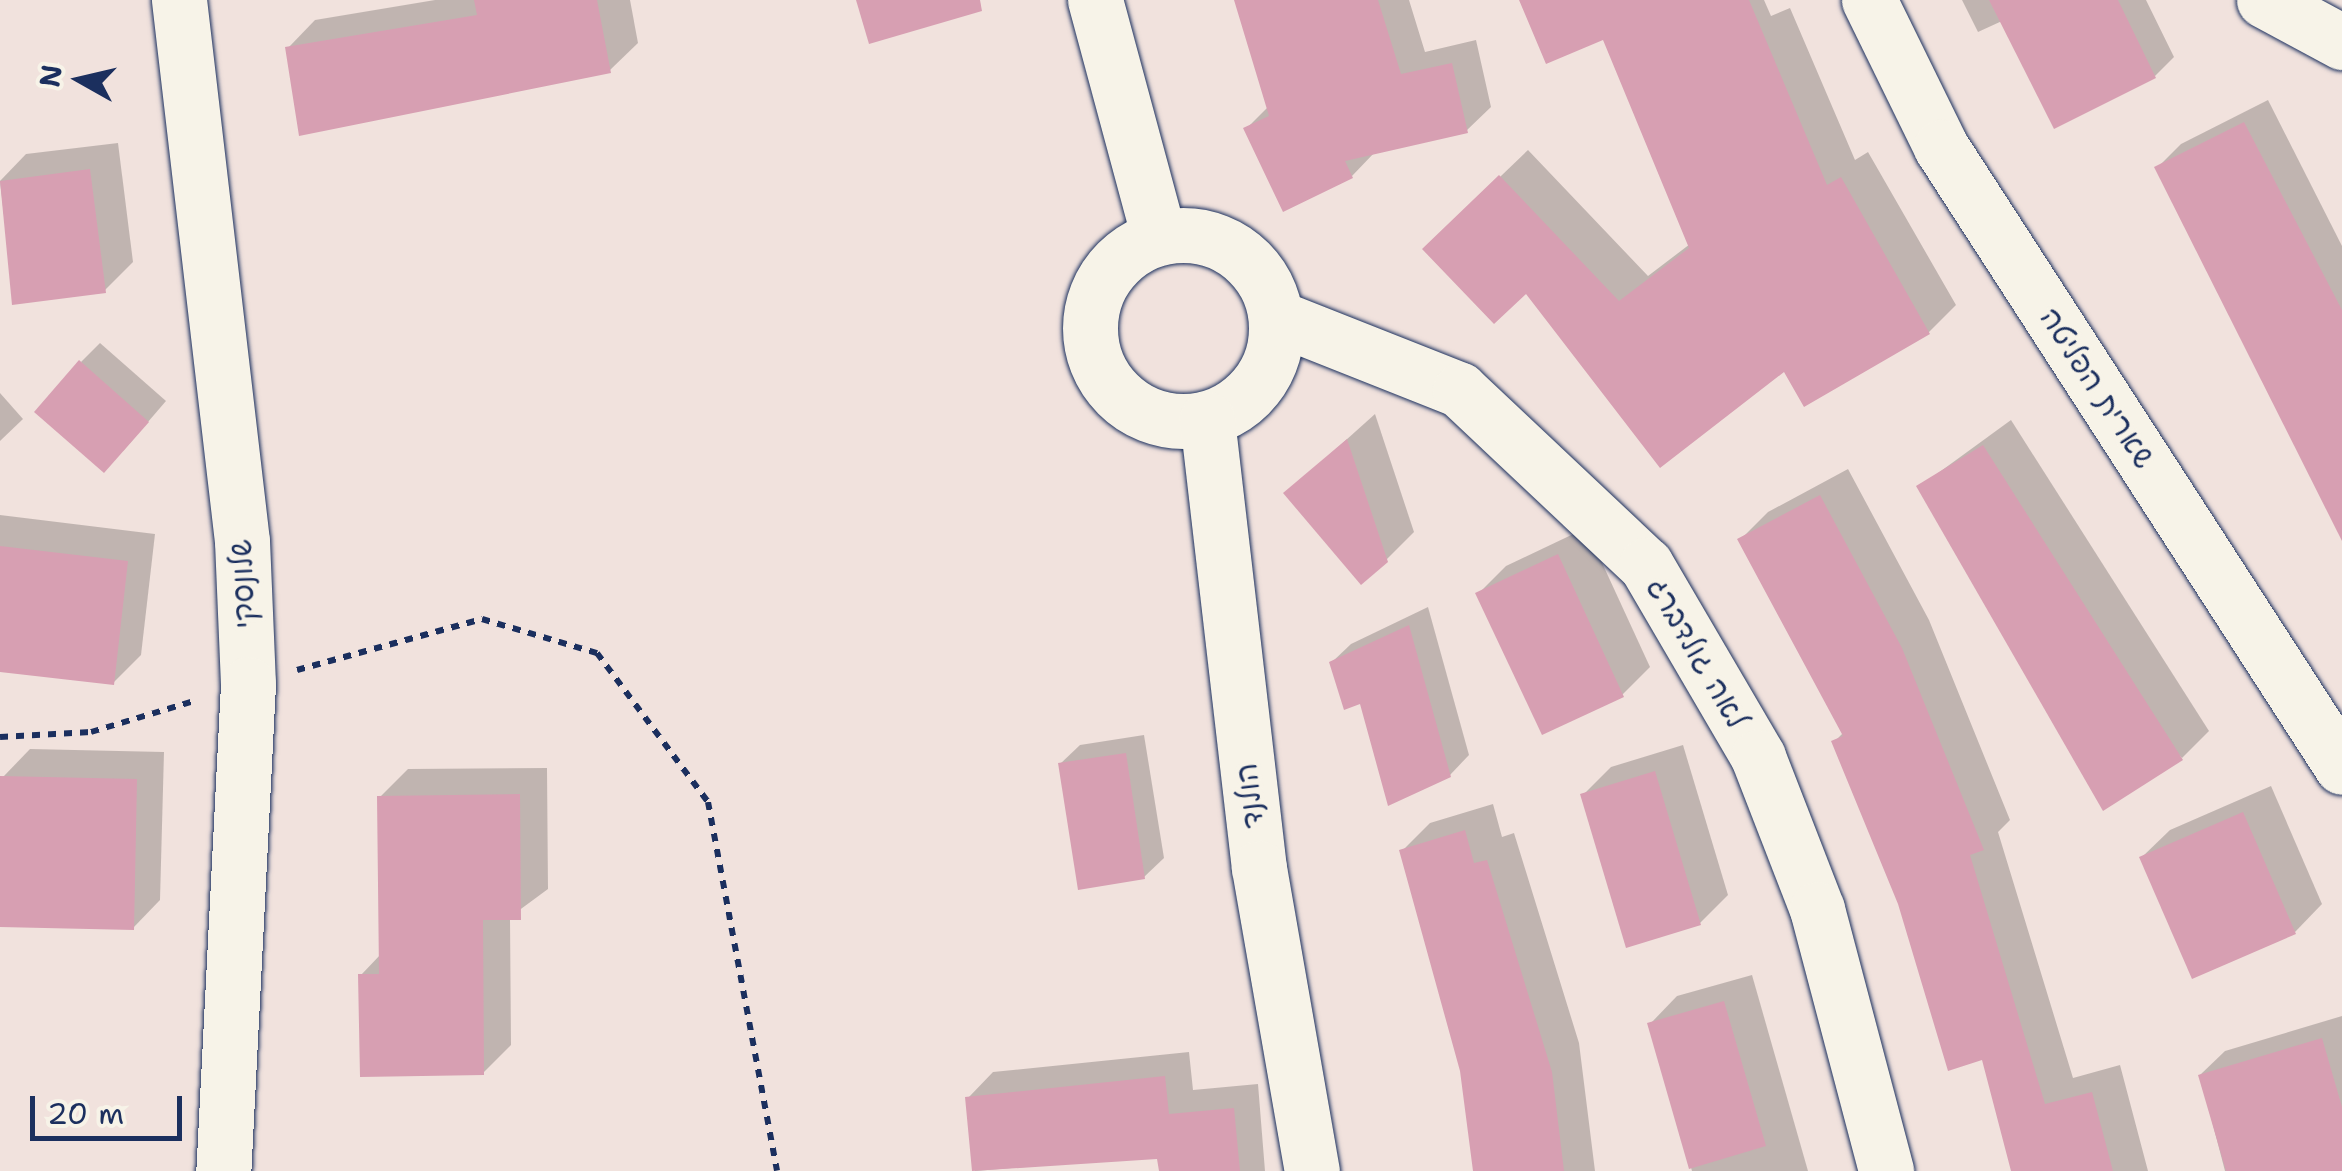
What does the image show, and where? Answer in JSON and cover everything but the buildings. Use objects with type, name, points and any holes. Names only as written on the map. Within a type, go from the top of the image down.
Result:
[{"type":"street","name":"שלונסקי","points":[[179,0],[242,541],[248,684],[223,1171]]},
{"type":"street","points":[[1095,0],[1159,238]]},
{"type":"street","name":"שארית הפליטה","points":[[1869,0],[1941,146],[2342,766]]},
{"type":"street","points":[[2264,0],[2342,42]]},
{"type":"street","points":[[1196,236],[1234,250],[1258,272],[1276,317],[1258,382],[1207,419],[1170,422],[1132,408],[1093,356],[1090,316],[1104,277],[1159,238],[1196,236]]},
{"type":"street","name":"לאה גולדברג","points":[[1276,317],[1460,390],[1646,565],[1758,756],[1817,909],[1886,1171]]},
{"type":"street","name":"הולנד","points":[[1207,419],[1259,868],[1312,1171]]},
{"type":"path","points":[[0,738],[90,732],[482,619],[597,653],[708,802],[777,1171]]}]
